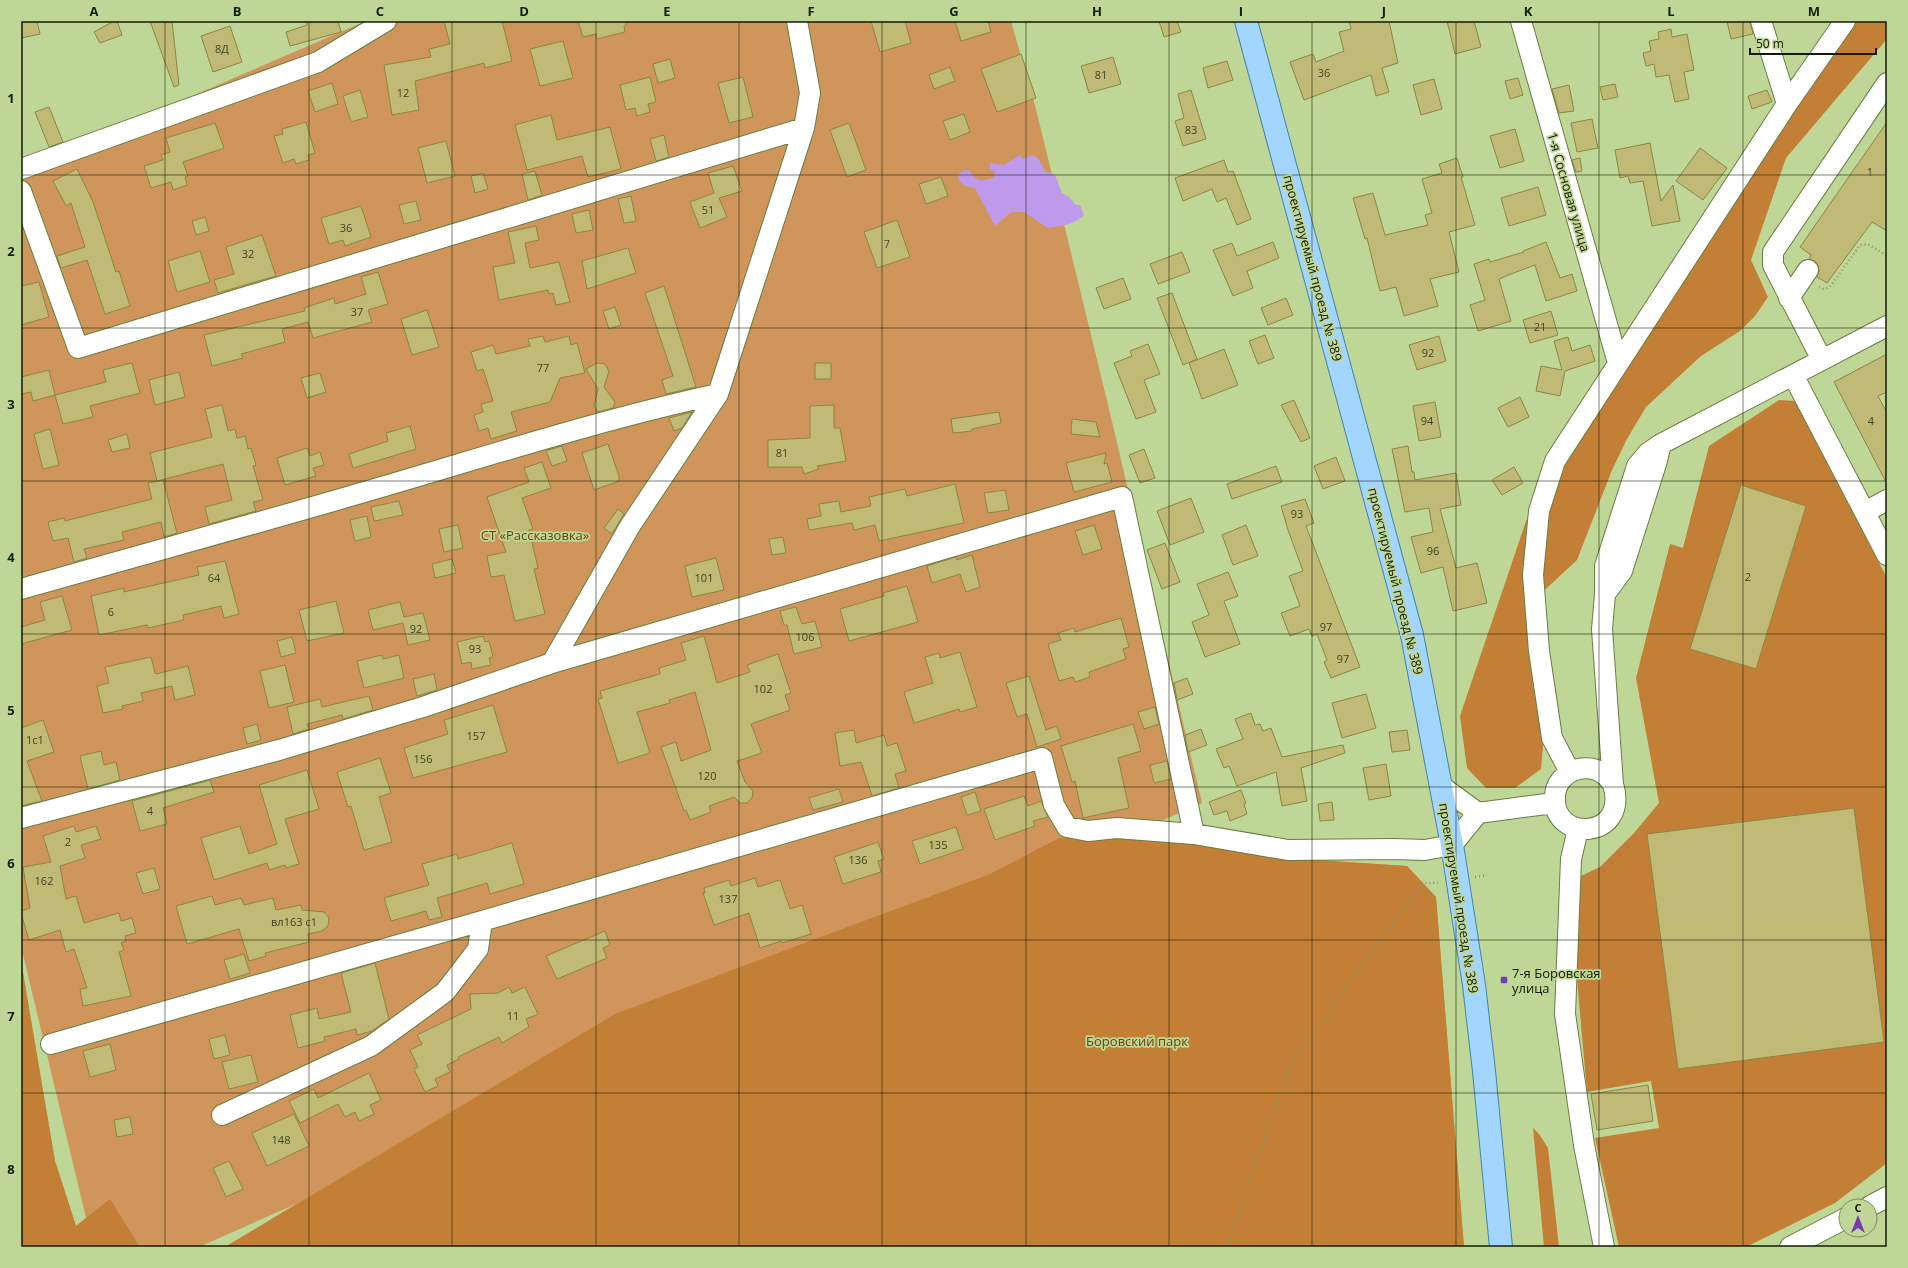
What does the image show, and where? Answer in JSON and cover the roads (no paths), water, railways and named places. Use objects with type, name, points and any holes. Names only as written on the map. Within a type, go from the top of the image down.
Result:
[{"type":"main road","name":"проектируемый проезд № 389","points":[[1246,21],[1412,635],[1452,845],[1475,993],[1501,1247]]},
{"type":"street","points":[[21,169],[318,62],[386,21]]},
{"type":"street","name":"1-я Сосновая улица","points":[[1521,21],[1618,363]]},
{"type":"street","points":[[1761,21],[1787,104]]},
{"type":"street","points":[[1570,772],[1552,738],[1539,651],[1534,575],[1539,511],[1555,461],[1787,104],[1845,21]]},
{"type":"street","points":[[552,663],[630,526],[718,394],[804,128],[810,93],[800,22]]},
{"type":"street","points":[[1822,360],[1773,265],[1773,252],[1887,83]]},
{"type":"street","points":[[21,191],[78,348],[804,128]]},
{"type":"street","points":[[1789,298],[1806,273]]},
{"type":"street","points":[[1613,784],[1605,775],[1594,769],[1582,768],[1570,772],[1561,780],[1555,791],[1554,803],[1558,814],[1566,824],[1578,829],[1589,830],[1601,826],[1610,818],[1615,807],[1616,796],[1613,784],[1602,629],[1605,594],[1605,566],[1637,466],[1648,453],[1661,444],[1887,326]]},
{"type":"street","points":[[1793,375],[1887,555]]},
{"type":"street","points":[[21,589],[371,490],[569,431],[648,409],[718,394]]},
{"type":"street","points":[[21,818],[279,750],[423,707],[552,663],[1122,497],[1194,834]]},
{"type":"street","points":[[1864,512],[1887,500]]},
{"type":"street","points":[[51,1044],[482,921],[1042,758],[1054,805],[1067,827],[1088,831],[1117,828],[1194,834],[1288,850],[1424,850],[1452,845],[1478,813],[1554,803]]},
{"type":"street","points":[[1441,786],[1478,813]]},
{"type":"street","points":[[1578,829],[1572,859],[1565,1014],[1584,1145],[1604,1247]]},
{"type":"street","points":[[222,1115],[371,1046],[445,992],[478,949],[482,921]]},
{"type":"street","points":[[1878,1202],[1887,1197]]},
{"type":"street","points":[[1790,1247],[1838,1222]]},
{"type":"place","name":"7-я Боровская улица","points":[[1504,980]]},
{"type":"park label","name":"СТ «Рассказовка»","points":[[535,535]]},
{"type":"park label","name":"Боровский парк","points":[[1137,1041]]}]
